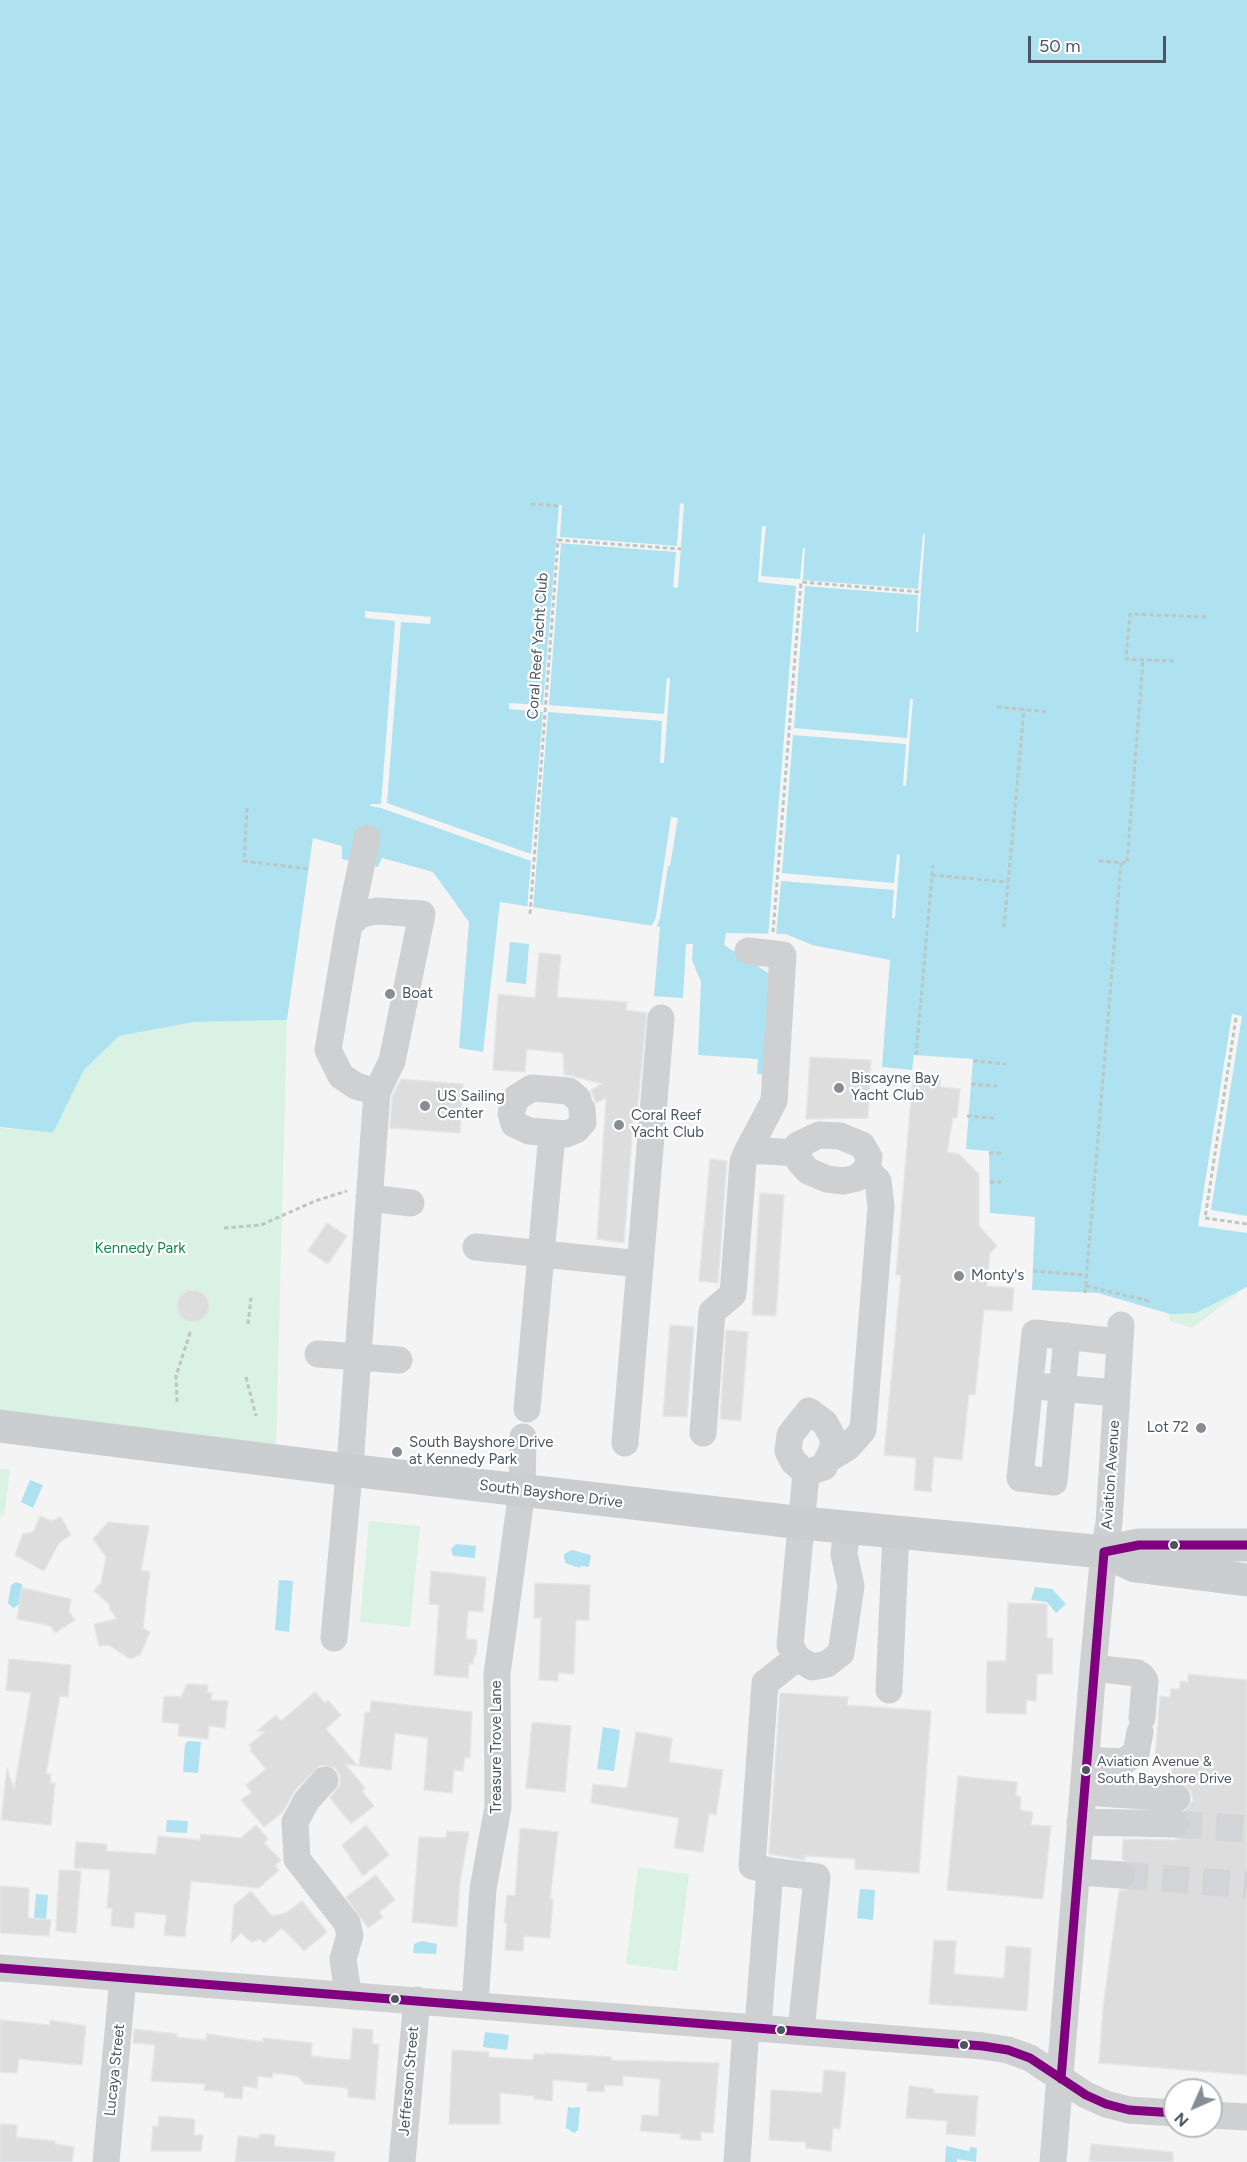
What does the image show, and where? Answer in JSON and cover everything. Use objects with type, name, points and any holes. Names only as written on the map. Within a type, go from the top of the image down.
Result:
[{"type":"main road","name":"South Bayshore Drive","points":[[0,1426],[349,1470],[803,1523],[1104,1552],[1139,1545],[1247,1545]]},
{"type":"main road","name":"South Bayshore Drive","points":[[1104,1552],[1135,1566],[1247,1580]]},
{"type":"street","points":[[367,838],[349,925],[328,1050],[341,1076],[356,1086],[376,1092]]},
{"type":"street","points":[[334,1638],[358,1357],[376,1092],[392,1061],[422,914],[377,911],[361,914],[349,925]]},
{"type":"street","points":[[703,1433],[712,1312],[733,1294],[743,1162],[774,1101],[783,955],[748,951]]},
{"type":"street","points":[[625,1443],[661,1018]]},
{"type":"street","points":[[532,1088],[569,1091],[580,1104],[583,1122],[576,1130],[566,1134],[552,1134],[529,1131],[514,1124],[511,1113],[516,1098],[532,1088]]},
{"type":"street","points":[[542,1254],[552,1134]]},
{"type":"street","points":[[819,1135],[840,1136],[862,1145],[869,1157],[867,1169],[857,1178],[843,1181],[827,1179],[808,1171],[799,1161],[799,1153],[798,1145],[808,1138],[819,1135]]},
{"type":"street","points":[[748,1150],[799,1153]]},
{"type":"street","points":[[847,1527],[844,1554],[851,1586],[841,1653],[827,1664],[812,1667],[797,1659],[790,1646],[803,1523],[817,1466],[848,1447],[863,1430],[881,1207],[878,1181],[867,1169]]},
{"type":"street","points":[[369,1193],[411,1203]]},
{"type":"street","points":[[476,1247],[640,1264]]},
{"type":"street","name":"Treasure Trove Lane","points":[[475,2004],[483,1889],[498,1807],[498,1658],[522,1490],[523,1437],[536,1434],[540,1425],[536,1413],[527,1409],[542,1254]]},
{"type":"street","points":[[1035,1333],[1067,1336],[1054,1482],[1020,1478],[1035,1333]]},
{"type":"street","name":"Aviation Avenue","points":[[1053,2162],[1093,1668],[1109,1523],[1120,1333],[1067,1336]]},
{"type":"street","points":[[318,1354],[399,1360]]},
{"type":"street","points":[[1030,1386],[1117,1393]]},
{"type":"street","points":[[889,1690],[896,1532]]},
{"type":"street","points":[[797,1659],[765,1683],[752,1866],[770,1871],[817,1877],[801,2030]]},
{"type":"street","points":[[1086,1760],[1123,1762],[1136,1753],[1145,1681],[1137,1673],[1093,1668]]},
{"type":"street","points":[[325,1780],[307,1800],[295,1822],[295,1841],[297,1859],[347,1923],[350,1935],[343,1959],[348,1994]]},
{"type":"street","points":[[1080,1822],[1176,1811],[1083,1792]]},
{"type":"street","points":[[738,2162],[770,1871]]},
{"type":"street","points":[[1077,1872],[1121,1875]]},
{"type":"street","points":[[0,1968],[997,2047],[1030,2058],[1092,2098],[1119,2108],[1163,2112]]},
{"type":"street","name":"Lucaya Street","points":[[106,2162],[123,1978]]},
{"type":"street","name":"Jefferson Street","points":[[402,2162],[417,2000]]},
{"type":"street","points":[[1223,2116],[1247,2117]]},
{"type":"path","points":[[531,504],[559,506]]},
{"type":"path","name":"Coral Reef Yacht Club","points":[[530,914],[558,540],[681,549]]},
{"type":"path","points":[[773,934],[801,582],[921,592]]},
{"type":"path","points":[[1174,661],[1126,658],[1130,614],[1206,617]]},
{"type":"path","points":[[1099,861],[1127,863],[1143,660]]},
{"type":"path","points":[[997,707],[1049,712]]},
{"type":"path","points":[[1004,927],[1024,710]]},
{"type":"path","points":[[247,808],[244,861],[309,869]]},
{"type":"path","points":[[1085,1293],[1120,863]]},
{"type":"path","points":[[916,1055],[933,865]]},
{"type":"path","points":[[932,875],[1008,882]]},
{"type":"path","points":[[1236,1018],[1205,1218],[1247,1224]]},
{"type":"path","points":[[973,1061],[1006,1064]]},
{"type":"path","points":[[971,1084],[997,1086]]},
{"type":"path","points":[[968,1116],[994,1118]]},
{"type":"path","points":[[989,1153],[1004,1154]]},
{"type":"path","points":[[990,1182],[1001,1182]]},
{"type":"path","points":[[224,1228],[261,1225],[315,1201],[343,1192],[369,1193]]},
{"type":"path","points":[[1033,1271],[1087,1275]]},
{"type":"path","points":[[1086,1286],[1149,1301]]},
{"type":"path","points":[[248,1324],[251,1298]]},
{"type":"path","points":[[177,1402],[176,1376],[191,1330]]},
{"type":"path","points":[[246,1377],[256,1416]]},
{"type":"green space","name":"Kennedy Park","points":[[287,1020],[276,1445],[0,1417],[0,1128],[53,1133],[84,1070],[119,1036],[194,1022]]},
{"type":"green space","points":[[1236,1284],[1238,1294],[1192,1328],[1170,1321],[1167,1305]]},
{"type":"green space","points":[[0,1469],[10,1470],[4,1516],[0,1515]]},
{"type":"green space","points":[[369,1521],[420,1526],[410,1627],[360,1622]]},
{"type":"green space","points":[[638,1867],[689,1874],[677,1971],[626,1964]]},
{"type":"water","points":[[0,0],[1247,0],[1247,1287],[1196,1313],[1170,1314],[1098,1293],[1032,1290],[1035,1217],[990,1213],[989,1151],[966,1149],[973,1059],[914,1055],[912,1070],[882,1067],[890,960],[812,945],[786,934],[726,933],[724,945],[773,976],[767,1075],[757,1074],[758,1059],[698,1055],[701,982],[692,960],[693,944],[686,944],[683,998],[654,996],[660,927],[500,902],[483,1052],[459,1048],[469,922],[433,872],[382,858],[378,867],[342,859],[342,846],[313,838],[287,1020],[194,1022],[119,1036],[84,1070],[53,1133],[0,1127]]},
{"type":"water","points":[[510,942],[529,944],[526,984],[506,982]]},
{"type":"water","points":[[30,1480],[43,1485],[33,1508],[21,1502]]},
{"type":"water","points":[[456,1544],[476,1546],[475,1558],[453,1556],[451,1549]]},
{"type":"water","points":[[572,1550],[591,1555],[589,1567],[580,1566],[580,1568],[565,1563],[564,1554]]},
{"type":"water","points":[[279,1580],[293,1581],[289,1632],[275,1630]]},
{"type":"water","points":[[16,1582],[22,1584],[23,1591],[20,1604],[13,1608],[8,1603],[11,1585]]},
{"type":"water","points":[[1035,1587],[1052,1589],[1066,1604],[1056,1613],[1047,1602],[1031,1600]]},
{"type":"water","points":[[603,1727],[620,1730],[614,1771],[597,1769]]},
{"type":"water","points":[[188,1741],[201,1742],[198,1773],[183,1772],[185,1744]]},
{"type":"water","points":[[167,1820],[188,1821],[187,1833],[166,1832]]},
{"type":"water","points":[[860,1889],[875,1890],[873,1920],[857,1918]]},
{"type":"water","points":[[36,1894],[48,1895],[46,1919],[34,1918]]},
{"type":"water","points":[[422,1941],[437,1944],[436,1954],[413,1953],[414,1944]]},
{"type":"water","points":[[485,2032],[509,2035],[507,2050],[483,2047]]},
{"type":"water","points":[[568,2106],[570,2108],[580,2107],[578,2130],[574,2133],[566,2128]]},
{"type":"water","points":[[946,2146],[969,2151],[970,2147],[977,2148],[976,2162],[957,2159],[957,2162],[945,2162]]},
{"type":"pier","points":[[680,503],[684,504],[678,588],[673,587],[676,552],[559,543],[561,544],[549,705],[664,714],[667,678],[670,678],[664,763],[660,763],[662,721],[548,712],[533,911],[527,910],[531,861],[370,806],[370,804],[381,804],[395,621],[365,618],[365,611],[431,617],[430,624],[401,622],[387,803],[531,854],[543,712],[509,709],[509,703],[543,705],[559,505],[562,505],[560,537],[677,546]]},
{"type":"pier","points":[[762,526],[766,526],[761,576],[800,579],[803,548],[805,548],[803,580],[918,589],[923,534],[925,534],[918,632],[916,632],[918,595],[805,586],[794,728],[907,738],[910,699],[913,699],[906,786],[903,786],[906,744],[793,735],[782,873],[894,883],[897,854],[900,855],[895,918],[892,918],[894,890],[781,881],[776,937],[768,938],[796,586],[758,582]]},
{"type":"pier","points":[[671,817],[678,818],[656,929],[651,927],[656,917]]},
{"type":"pier","points":[[1232,1014],[1242,1016],[1211,1210],[1247,1216],[1247,1233],[1198,1226]]},
{"type":"building","name":"Coral Reef Yacht Club","points":[[539,953],[561,955],[557,997],[627,1002],[626,1010],[647,1013],[637,1111],[634,1110],[624,1243],[597,1239],[606,1098],[596,1103],[591,1090],[602,1084],[564,1074],[563,1053],[527,1049],[525,1072],[493,1070],[498,994],[535,998]]},
{"type":"building","name":"Biscayne Bay Yacht Club","points":[[810,1057],[871,1060],[868,1118],[806,1119]]},
{"type":"building","points":[[913,1074],[941,1076],[940,1087],[960,1089],[957,1118],[953,1118],[947,1152],[959,1154],[979,1174],[979,1226],[997,1246],[990,1253],[987,1286],[1014,1288],[1012,1311],[984,1310],[975,1395],[969,1394],[962,1460],[934,1457],[931,1492],[914,1490],[916,1458],[884,1455],[901,1275],[896,1275]]},
{"type":"building","name":"US Sailing Center","points":[[401,1079],[463,1084],[460,1133],[390,1128],[392,1096]]},
{"type":"building","points":[[710,1159],[727,1161],[718,1283],[699,1281]]},
{"type":"building","points":[[760,1193],[784,1195],[776,1316],[752,1315]]},
{"type":"building","points":[[327,1223],[347,1236],[328,1264],[308,1251]]},
{"type":"building","points":[[193,1290],[204,1295],[209,1306],[204,1317],[193,1322],[182,1317],[177,1306],[182,1295]]},
{"type":"building","points":[[670,1325],[694,1327],[687,1417],[663,1416]]},
{"type":"building","points":[[726,1330],[748,1332],[741,1421],[720,1419]]},
{"type":"building","points":[[40,1516],[51,1521],[61,1517],[71,1535],[59,1543],[44,1571],[15,1555],[23,1534],[33,1532]]},
{"type":"building","points":[[108,1522],[149,1526],[141,1571],[150,1571],[143,1628],[150,1632],[140,1655],[130,1659],[109,1645],[99,1646],[94,1624],[117,1619],[109,1608],[110,1605],[94,1591],[101,1583],[106,1557],[93,1539]]},
{"type":"building","points":[[431,1571],[486,1577],[483,1612],[468,1611],[466,1639],[477,1640],[476,1656],[474,1655],[473,1664],[469,1664],[468,1678],[434,1675],[439,1605],[429,1604]]},
{"type":"building","points":[[535,1583],[590,1585],[589,1620],[576,1620],[574,1674],[558,1673],[558,1681],[539,1680],[541,1618],[534,1618]]},
{"type":"building","points":[[22,1588],[71,1599],[69,1612],[75,1620],[55,1633],[51,1626],[17,1619]]},
{"type":"building","points":[[1008,1603],[1047,1604],[1047,1638],[1053,1638],[1052,1674],[1037,1674],[1036,1701],[1026,1700],[1026,1714],[986,1713],[987,1661],[1006,1661]]},
{"type":"building","points":[[9,1659],[71,1665],[68,1697],[60,1696],[46,1774],[51,1774],[50,1783],[55,1783],[51,1825],[1,1820],[7,1768],[14,1789],[31,1693],[6,1690]]},
{"type":"building","points":[[1188,1674],[1247,1680],[1247,2075],[1099,2063],[1103,2007],[1119,1891],[1128,1889],[1137,1877],[1135,1868],[1122,1859],[1123,1839],[1174,1840],[1183,1837],[1191,1825],[1184,1812],[1193,1800],[1191,1791],[1179,1782],[1179,1775],[1171,1775],[1172,1767],[1165,1766],[1167,1759],[1155,1758],[1160,1696],[1170,1697],[1171,1689],[1180,1689],[1180,1681],[1188,1682]]},
{"type":"building","points":[[187,1684],[208,1685],[207,1692],[212,1693],[211,1700],[228,1701],[225,1728],[209,1726],[208,1739],[178,1736],[179,1724],[162,1722],[164,1696],[181,1697]]},
{"type":"building","points":[[315,1692],[325,1703],[328,1700],[341,1715],[326,1729],[358,1766],[345,1764],[365,1788],[362,1791],[374,1806],[351,1824],[330,1798],[340,1784],[340,1775],[335,1768],[321,1765],[295,1790],[283,1812],[264,1827],[241,1800],[252,1792],[246,1785],[266,1769],[250,1750],[252,1749],[249,1745],[265,1732],[257,1731],[276,1715],[281,1721]]},
{"type":"building","points":[[780,1693],[848,1697],[847,1705],[931,1711],[919,1873],[855,1869],[855,1859],[805,1856],[805,1860],[769,1854]]},
{"type":"building","points":[[371,1701],[472,1712],[470,1758],[465,1757],[463,1771],[454,1770],[452,1793],[424,1790],[428,1738],[395,1733],[391,1770],[359,1766],[365,1712],[370,1713]]},
{"type":"building","points":[[532,1722],[571,1726],[565,1792],[526,1788]]},
{"type":"building","points":[[636,1732],[672,1738],[669,1762],[723,1770],[716,1815],[709,1814],[703,1852],[674,1848],[679,1818],[591,1803],[593,1784],[627,1788]]},
{"type":"building","points":[[958,1776],[1017,1782],[1016,1796],[1021,1797],[1020,1810],[1033,1812],[1031,1825],[1051,1826],[1043,1899],[947,1890]]},
{"type":"building","points":[[256,1825],[268,1839],[264,1843],[281,1860],[275,1866],[279,1870],[259,1888],[191,1881],[185,1937],[164,1935],[166,1915],[135,1912],[134,1928],[111,1926],[112,1908],[107,1908],[110,1870],[74,1868],[76,1842],[107,1844],[106,1851],[156,1854],[158,1836],[200,1840],[201,1834],[241,1838]]},
{"type":"building","points":[[366,1825],[389,1855],[363,1876],[342,1845]]},
{"type":"building","points":[[520,1828],[558,1832],[550,1899],[553,1899],[550,1938],[524,1936],[523,1951],[505,1950],[507,1923],[504,1923],[507,1895],[515,1896]]},
{"type":"building","points":[[447,1831],[469,1832],[460,1881],[457,1927],[412,1922],[419,1837],[446,1838]]},
{"type":"building","points":[[59,1870],[81,1871],[76,1933],[56,1931]]},
{"type":"building","points":[[376,1875],[395,1900],[379,1912],[383,1917],[368,1928],[346,1897]]},
{"type":"building","points":[[0,1886],[29,1888],[28,1918],[51,1920],[49,1936],[0,1933]]},
{"type":"building","points":[[251,1891],[272,1916],[286,1913],[302,1901],[327,1932],[304,1951],[282,1928],[264,1943],[260,1939],[251,1942],[241,1933],[231,1943],[234,1905]]},
{"type":"building","points":[[934,1940],[956,1941],[954,1974],[1004,1978],[1006,1946],[1031,1948],[1027,2011],[929,2004]]},
{"type":"building","points":[[0,2020],[50,2025],[50,2020],[86,2026],[82,2065],[19,2059],[17,2073],[0,2072]]},
{"type":"building","points":[[353,2028],[373,2030],[372,2044],[379,2044],[375,2100],[348,2097],[348,2088],[305,2084],[297,2076],[273,2073],[272,2078],[258,2076],[257,2088],[243,2086],[242,2099],[224,2097],[224,2092],[204,2090],[205,2084],[151,2081],[155,2045],[133,2043],[134,2029],[206,2040],[207,2034],[263,2042],[263,2038],[312,2043],[311,2056],[350,2060]]},
{"type":"building","points":[[452,2050],[489,2052],[488,2057],[533,2060],[534,2054],[545,2055],[545,2053],[611,2057],[611,2060],[719,2063],[713,2133],[701,2132],[701,2141],[680,2139],[681,2134],[640,2131],[642,2115],[658,2116],[660,2079],[623,2076],[623,2086],[605,2085],[604,2092],[587,2091],[588,2083],[553,2080],[552,2101],[534,2099],[534,2096],[500,2093],[500,2124],[449,2124]]},
{"type":"building","points":[[824,2070],[846,2072],[840,2129],[833,2128],[831,2151],[806,2148],[806,2142],[769,2140],[771,2090],[822,2093]]},
{"type":"building","points":[[909,2086],[934,2089],[934,2093],[978,2096],[975,2136],[946,2134],[947,2121],[906,2118]]},
{"type":"building","points":[[159,2116],[195,2119],[194,2135],[203,2135],[201,2151],[151,2151],[153,2126],[158,2126]]},
{"type":"building","points":[[0,2124],[17,2125],[16,2137],[55,2141],[55,2144],[74,2147],[72,2162],[0,2162]]},
{"type":"building","points":[[260,2134],[275,2135],[274,2146],[335,2152],[334,2162],[235,2162],[238,2136],[259,2138]]},
{"type":"building","points":[[1091,2144],[1173,2152],[1173,2162],[1089,2162]]},
{"type":"tunnel","points":[[1175,1824],[1247,1829]]},
{"type":"tunnel","points":[[1121,1875],[1247,1885]]},
{"type":"transit line","points":[[1104,1552],[1139,1545],[1247,1545]]},
{"type":"transit line","points":[[1061,2079],[1104,1552]]},
{"type":"transit line","points":[[0,1968],[983,2046],[1008,2050],[1030,2058],[1086,2095],[1106,2104],[1129,2110],[1163,2112]]},
{"type":"place","name":"Boat","points":[[390,994]]},
{"type":"place","name":"Biscayne Bay Yacht Club","points":[[839,1088]]},
{"type":"place","name":"US Sailing Center","points":[[425,1106]]},
{"type":"place","name":"Coral Reef Yacht Club","points":[[619,1125]]},
{"type":"place","name":"Monty's","points":[[959,1276]]},
{"type":"place","name":"Lot 72","points":[[1201,1428]]},
{"type":"place","name":"South Bayshore Drive at Kennedy Park","points":[[397,1452]]},
{"type":"place","name":"Aviation Avenue & South Bayshore Drive","points":[[1086,1770]]}]
